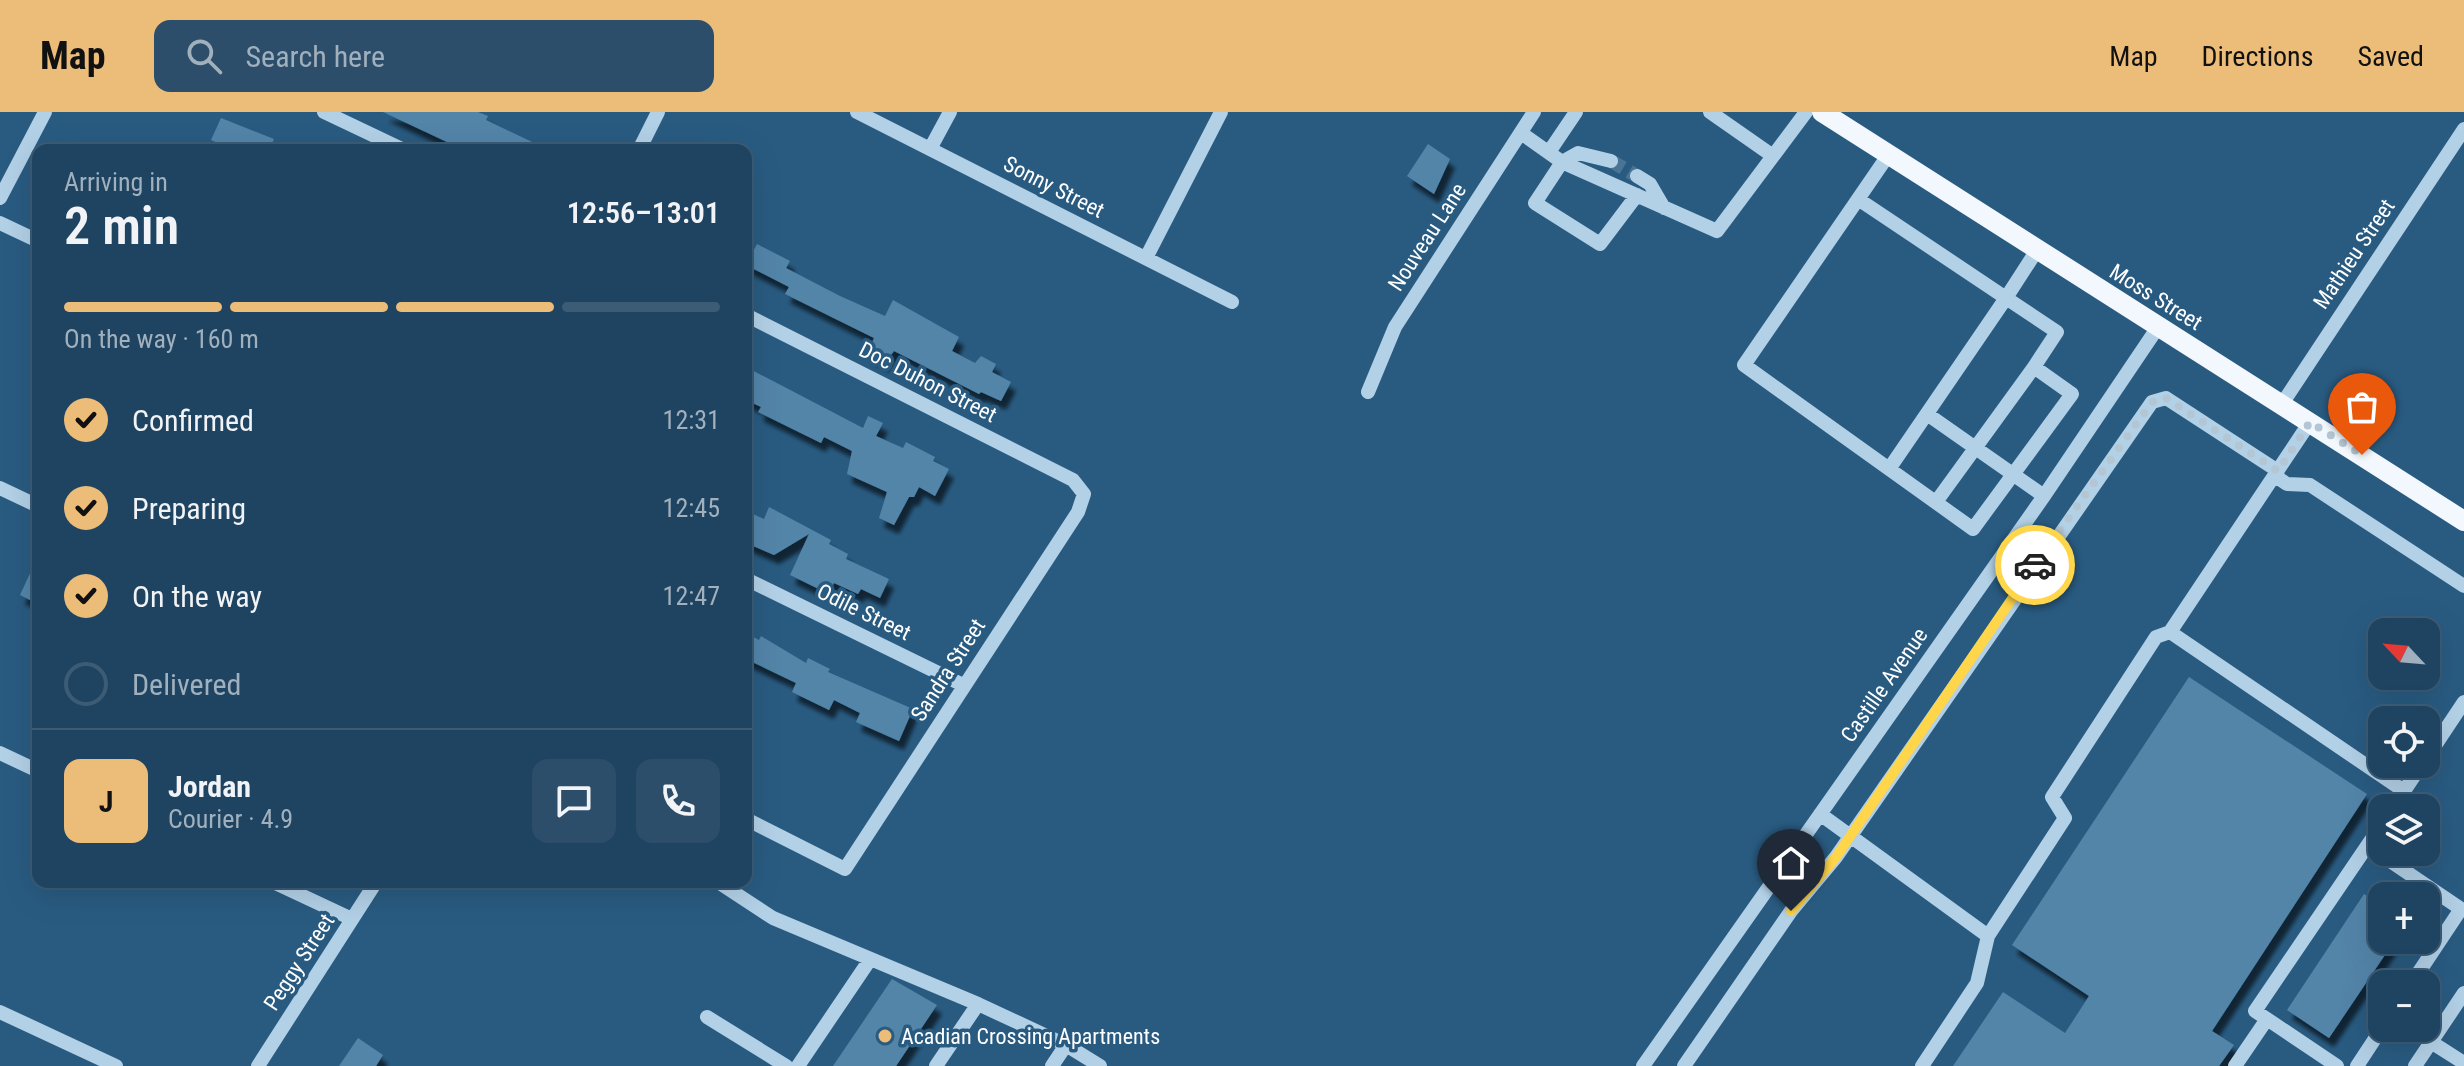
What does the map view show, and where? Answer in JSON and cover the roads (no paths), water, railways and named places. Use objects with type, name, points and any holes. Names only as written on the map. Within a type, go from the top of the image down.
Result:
[{"type":"main road","name":"Moss Street","points":[[1822,112],[2464,521]]},
{"type":"street","points":[[0,198],[45,112]]},
{"type":"street","points":[[324,112],[391,144]]},
{"type":"street","points":[[642,144],[658,112]]},
{"type":"street","name":"Sonny Street","points":[[857,112],[1232,302]]},
{"type":"street","points":[[930,149],[950,112]]},
{"type":"street","points":[[1146,258],[1221,112]]},
{"type":"street","name":"Nouveau Lane","points":[[1368,392],[1395,327],[1534,112]]},
{"type":"street","points":[[1549,152],[1576,112]]},
{"type":"street","points":[[1710,112],[1773,156]]},
{"type":"street","points":[[1521,133],[1562,162],[1717,231],[1806,112]]},
{"type":"street","name":"Mathieu Street","points":[[2282,404],[2464,129]]},
{"type":"street","points":[[1611,161],[1578,153],[1562,162],[1535,203],[1600,244],[1637,195]]},
{"type":"street","points":[[1889,154],[1744,365],[1973,529],[2072,394],[2034,367]]},
{"type":"street","points":[[1637,176],[1650,184],[1664,208]]},
{"type":"street","points":[[1858,199],[2057,332],[1936,502]]},
{"type":"street","points":[[0,223],[32,238]]},
{"type":"street","points":[[1889,469],[2037,250]]},
{"type":"street","name":"Doc Duhon Street","points":[[752,318],[1073,480],[1084,494]]},
{"type":"street","name":"Castille Avenue","points":[[1643,1066],[2044,496],[2158,327]]},
{"type":"street","points":[[1684,1066],[1791,911],[1851,835],[2152,402],[2166,398],[2276,473],[2287,484],[2310,485],[2464,586]]},
{"type":"street","points":[[1927,414],[2044,496]]},
{"type":"street","points":[[1922,1066],[1977,983],[1988,936],[2065,818],[2052,797],[2156,637],[2170,632],[2310,422]]},
{"type":"street","points":[[0,488],[32,503]]},
{"type":"street","name":"Sandra Street","points":[[752,822],[845,869],[1078,512],[1084,494]]},
{"type":"street","name":"Odile Street","points":[[752,582],[963,685]]},
{"type":"street","points":[[2170,632],[2404,791]]},
{"type":"street","points":[[2440,738],[2464,702]]},
{"type":"street","points":[[0,753],[32,768]]},
{"type":"street","points":[[2402,794],[2413,778]]},
{"type":"street","points":[[1820,814],[1988,936]]},
{"type":"street","points":[[2337,1066],[2255,1011],[2368,846]]},
{"type":"street","points":[[2398,866],[2461,909],[2420,970]]},
{"type":"street","points":[[286,888],[352,919]]},
{"type":"street","name":"Peggy Street","points":[[258,1066],[372,888]]},
{"type":"street","points":[[727,888],[773,918],[869,961],[978,1004],[1066,1045],[1100,1066]]},
{"type":"street","points":[[798,1066],[869,961]]},
{"type":"street","points":[[2440,1029],[2464,993]]},
{"type":"street","points":[[936,1066],[978,1004]]},
{"type":"street","points":[[0,1012],[116,1066]]},
{"type":"street","points":[[707,1017],[786,1066]]},
{"type":"street","points":[[2236,1066],[2267,1019]]},
{"type":"street","points":[[2357,1066],[2373,1042]]},
{"type":"street","points":[[2415,1066],[2431,1042],[2464,1063]]},
{"type":"street","points":[[1052,1066],[1066,1045]]},
{"type":"tunnel","points":[[1611,161],[1637,176]]},
{"type":"place","name":"Acadian Crossing Apartments","points":[[885,1036]]}]
